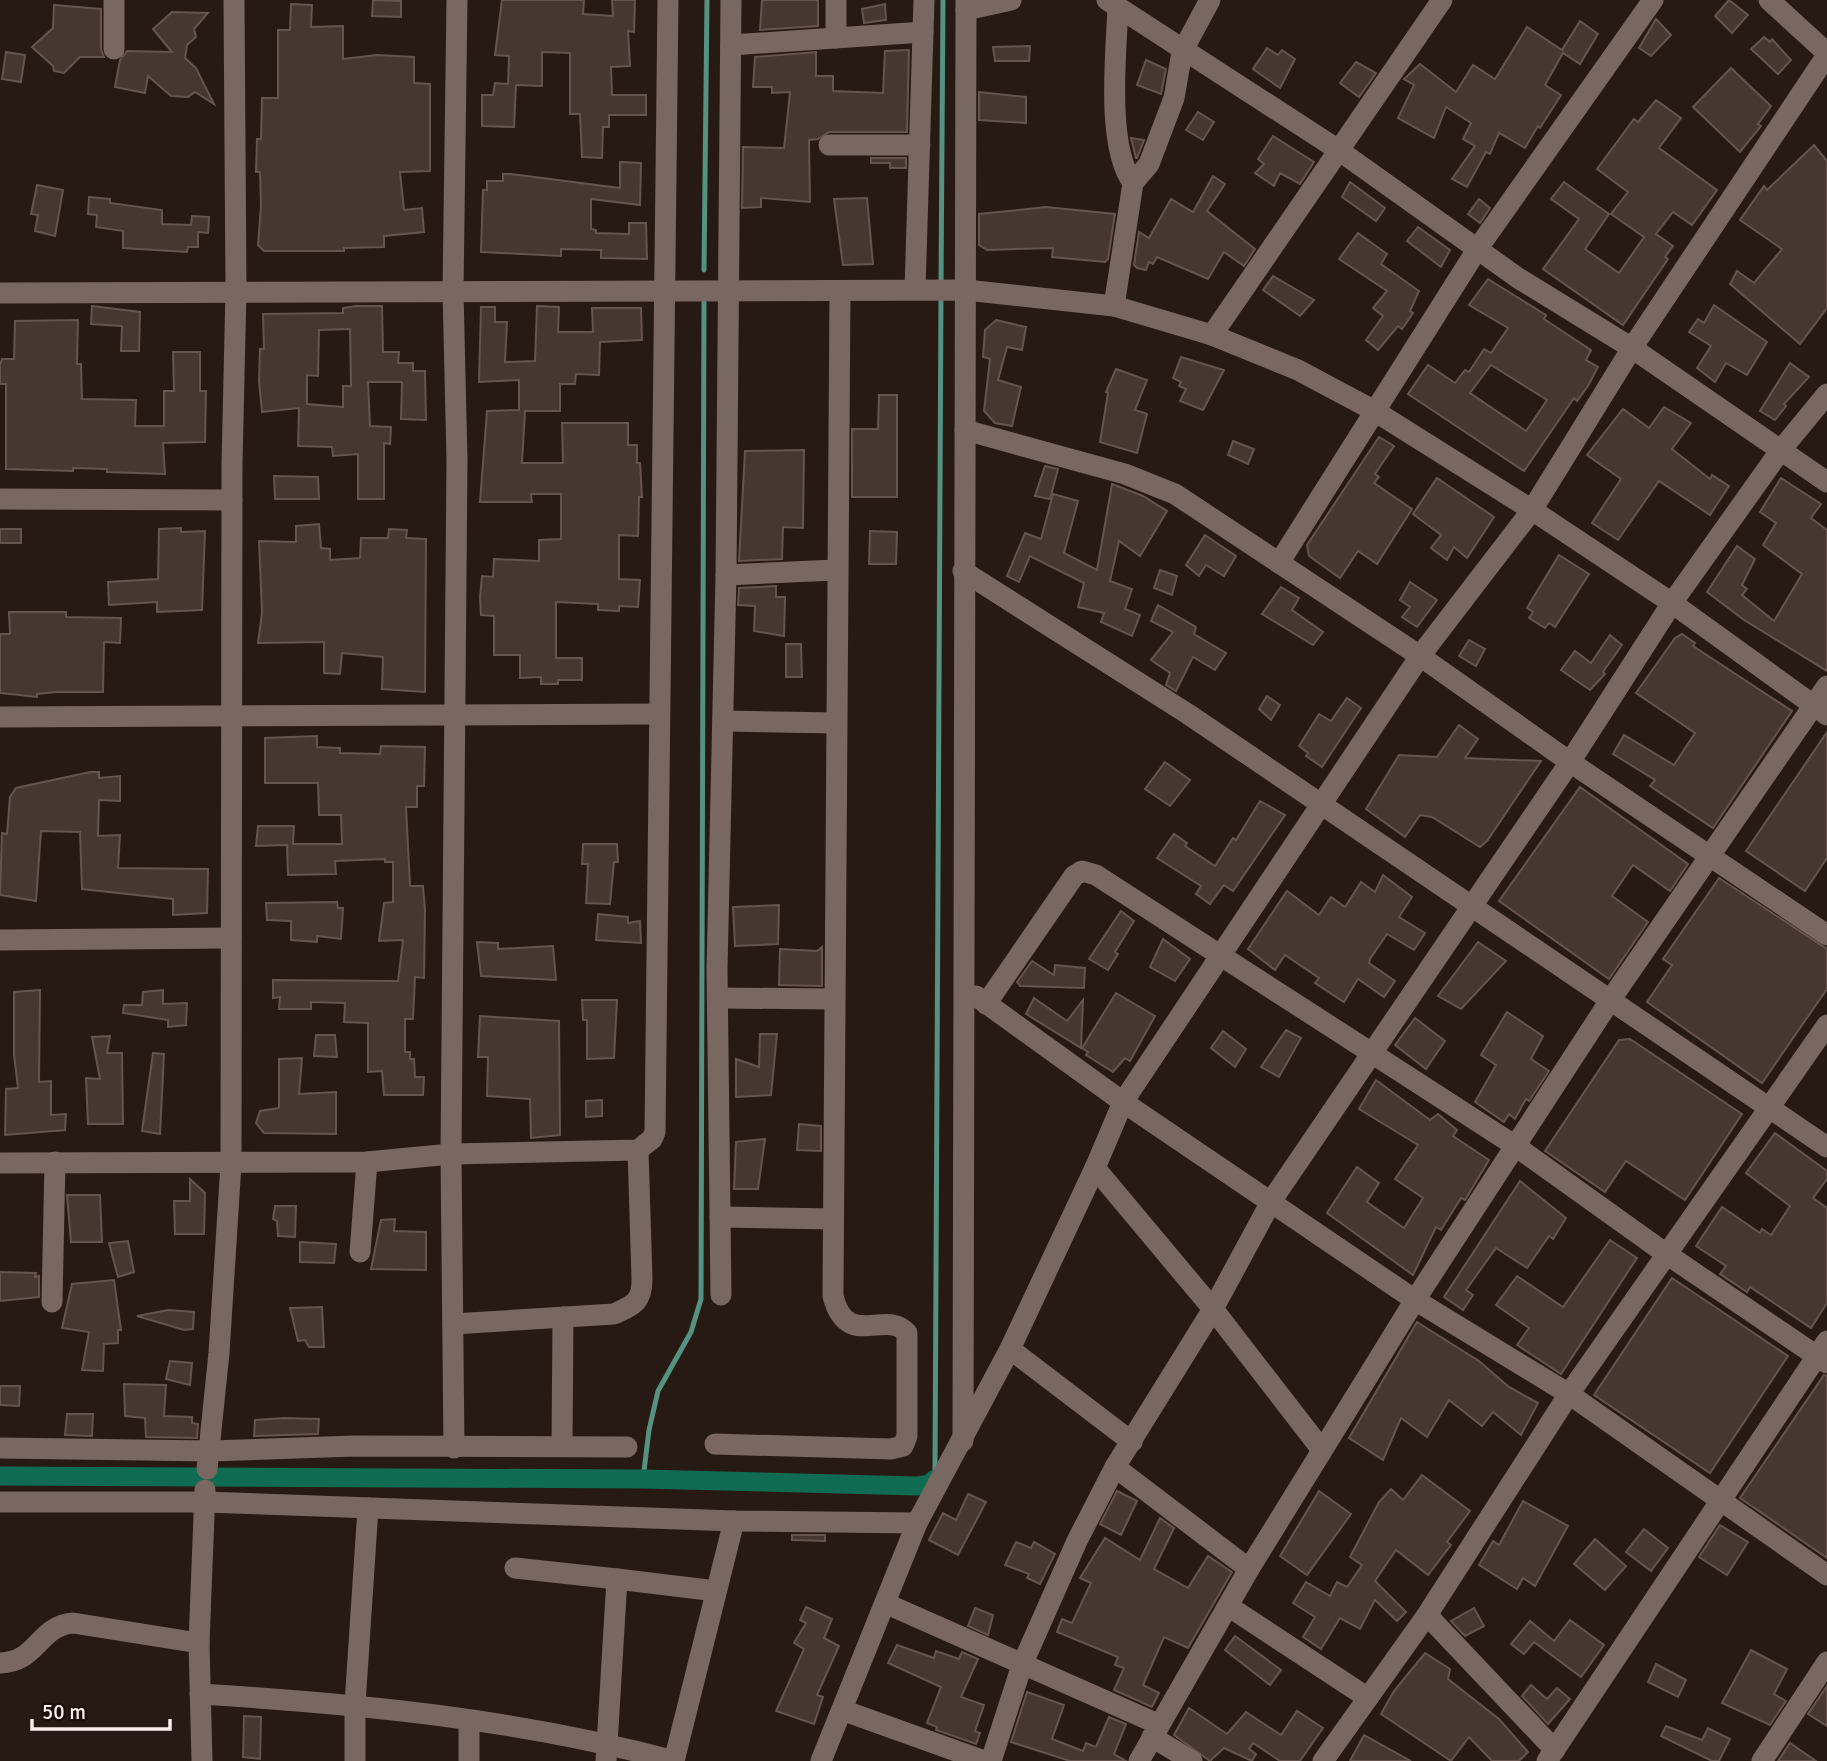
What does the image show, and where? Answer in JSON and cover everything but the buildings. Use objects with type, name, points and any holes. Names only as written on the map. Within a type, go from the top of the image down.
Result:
[{"type":"street","points":[[114,0],[114,49]]},
{"type":"street","points":[[202,1761],[200,1643],[207,1478],[231,1164],[232,500],[236,290],[234,0]]},
{"type":"street","points":[[454,1448],[451,1154],[457,460],[453,291],[457,0]]},
{"type":"street","points":[[0,1163],[367,1162],[451,1154],[638,1150],[652,1139],[656,1132],[668,0]]},
{"type":"street","points":[[721,1295],[719,999],[731,0]]},
{"type":"street","points":[[836,0],[836,38]]},
{"type":"street","points":[[922,289],[920,145],[924,0]]},
{"type":"street","points":[[962,1441],[965,430],[960,290],[966,5],[1011,0]]},
{"type":"street","points":[[1114,306],[1133,183],[1149,164],[1174,98],[1182,52],[1210,0]]},
{"type":"street","points":[[1212,335],[1337,149],[1442,0]]},
{"type":"street","points":[[1279,563],[1373,410],[1478,248],[1653,0]]},
{"type":"street","points":[[821,1761],[887,1604],[917,1524],[1010,1349],[1095,1168],[1123,1101],[1420,656],[1532,510],[1632,348],[1827,54],[1769,0]]},
{"type":"street","points":[[1112,4],[1182,52],[1337,149],[1518,278],[1632,348],[1827,482]]},
{"type":"street","points":[[1112,4],[1119,161],[1133,183]]},
{"type":"street","points":[[731,45],[923,32]]},
{"type":"street","points":[[829,145],[920,145]]},
{"type":"street","points":[[0,293],[922,289],[960,290],[1114,306],[1212,335],[1298,370],[1373,410],[1532,510],[1672,603],[1820,710]]},
{"type":"street","points":[[715,1444],[891,1449],[903,1446],[907,1436],[907,1332],[897,1326],[855,1326],[840,1313],[833,1296],[840,291]]},
{"type":"street","points":[[991,1761],[1022,1665],[1077,1541],[1115,1467],[1213,1309],[1272,1200],[1473,907],[1672,603],[1780,452],[1827,394]]},
{"type":"street","points":[[965,430],[1150,483],[1175,494],[1420,656],[1570,762],[1827,935]]},
{"type":"street","points":[[0,499],[232,500]]},
{"type":"street","points":[[726,575],[836,570]]},
{"type":"street","points":[[963,571],[1188,714],[1827,1147]]},
{"type":"street","points":[[1139,1761],[1249,1569],[1514,1145],[1710,856],[1820,710],[1827,686]]},
{"type":"street","points":[[0,717],[659,714]]},
{"type":"street","points":[[723,721],[836,723]]},
{"type":"street","points":[[986,1004],[1074,876],[1082,871],[1096,876],[1514,1145],[1665,1253],[1824,1353],[1720,1502],[1551,1756],[1427,1615]]},
{"type":"street","points":[[0,940],[231,938]]},
{"type":"street","points":[[964,986],[1123,1101],[1272,1200],[1415,1300],[1569,1394],[1827,1575]]},
{"type":"street","points":[[719,999],[834,999]]},
{"type":"street","points":[[1324,1761],[1427,1615],[1569,1394],[1665,1253],[1770,1109],[1827,1025]]},
{"type":"street","points":[[453,1324],[614,1314],[636,1304],[642,1296],[638,1150]]},
{"type":"street","points":[[52,1301],[55,1162]]},
{"type":"street","points":[[360,1252],[367,1162]]},
{"type":"street","points":[[1095,1168],[1213,1309],[1322,1450]]},
{"type":"street","points":[[720,1217],[833,1220]]},
{"type":"street","points":[[562,1446],[563,1317]]},
{"type":"street","points":[[1010,1349],[1132,1442]]},
{"type":"street","points":[[0,1502],[207,1478],[355,1446],[627,1447]]},
{"type":"street","points":[[0,1448],[207,1478],[368,1508],[734,1521],[917,1524]]},
{"type":"street","points":[[1115,1467],[1249,1569]]},
{"type":"street","points":[[355,1761],[355,1704],[368,1508]]},
{"type":"street","points":[[200,1694],[355,1704],[470,1720],[607,1752],[674,1761],[734,1521]]},
{"type":"street","points":[[515,1569],[716,1591]]},
{"type":"street","points":[[607,1752],[617,1580]]},
{"type":"street","points":[[887,1604],[1022,1665],[1155,1731],[1192,1761]]},
{"type":"street","points":[[1228,1606],[1368,1698]]},
{"type":"street","points":[[0,1662],[13,1662],[29,1654],[51,1629],[60,1624],[74,1623],[200,1643]]},
{"type":"street","points":[[1762,1761],[1827,1662]]},
{"type":"street","points":[[842,1710],[984,1761]]},
{"type":"street","points":[[469,1761],[470,1720]]},
{"type":"waterway","points":[[704,270],[707,0]]},
{"type":"waterway","points":[[941,284],[943,0]]},
{"type":"waterway","points":[[935,1470],[941,294]]},
{"type":"waterway","points":[[643,1479],[649,1430],[658,1391],[691,1332],[701,1299],[704,302]]},
{"type":"waterway","points":[[0,1476],[643,1479],[917,1486],[929,1484],[935,1479]]}]
